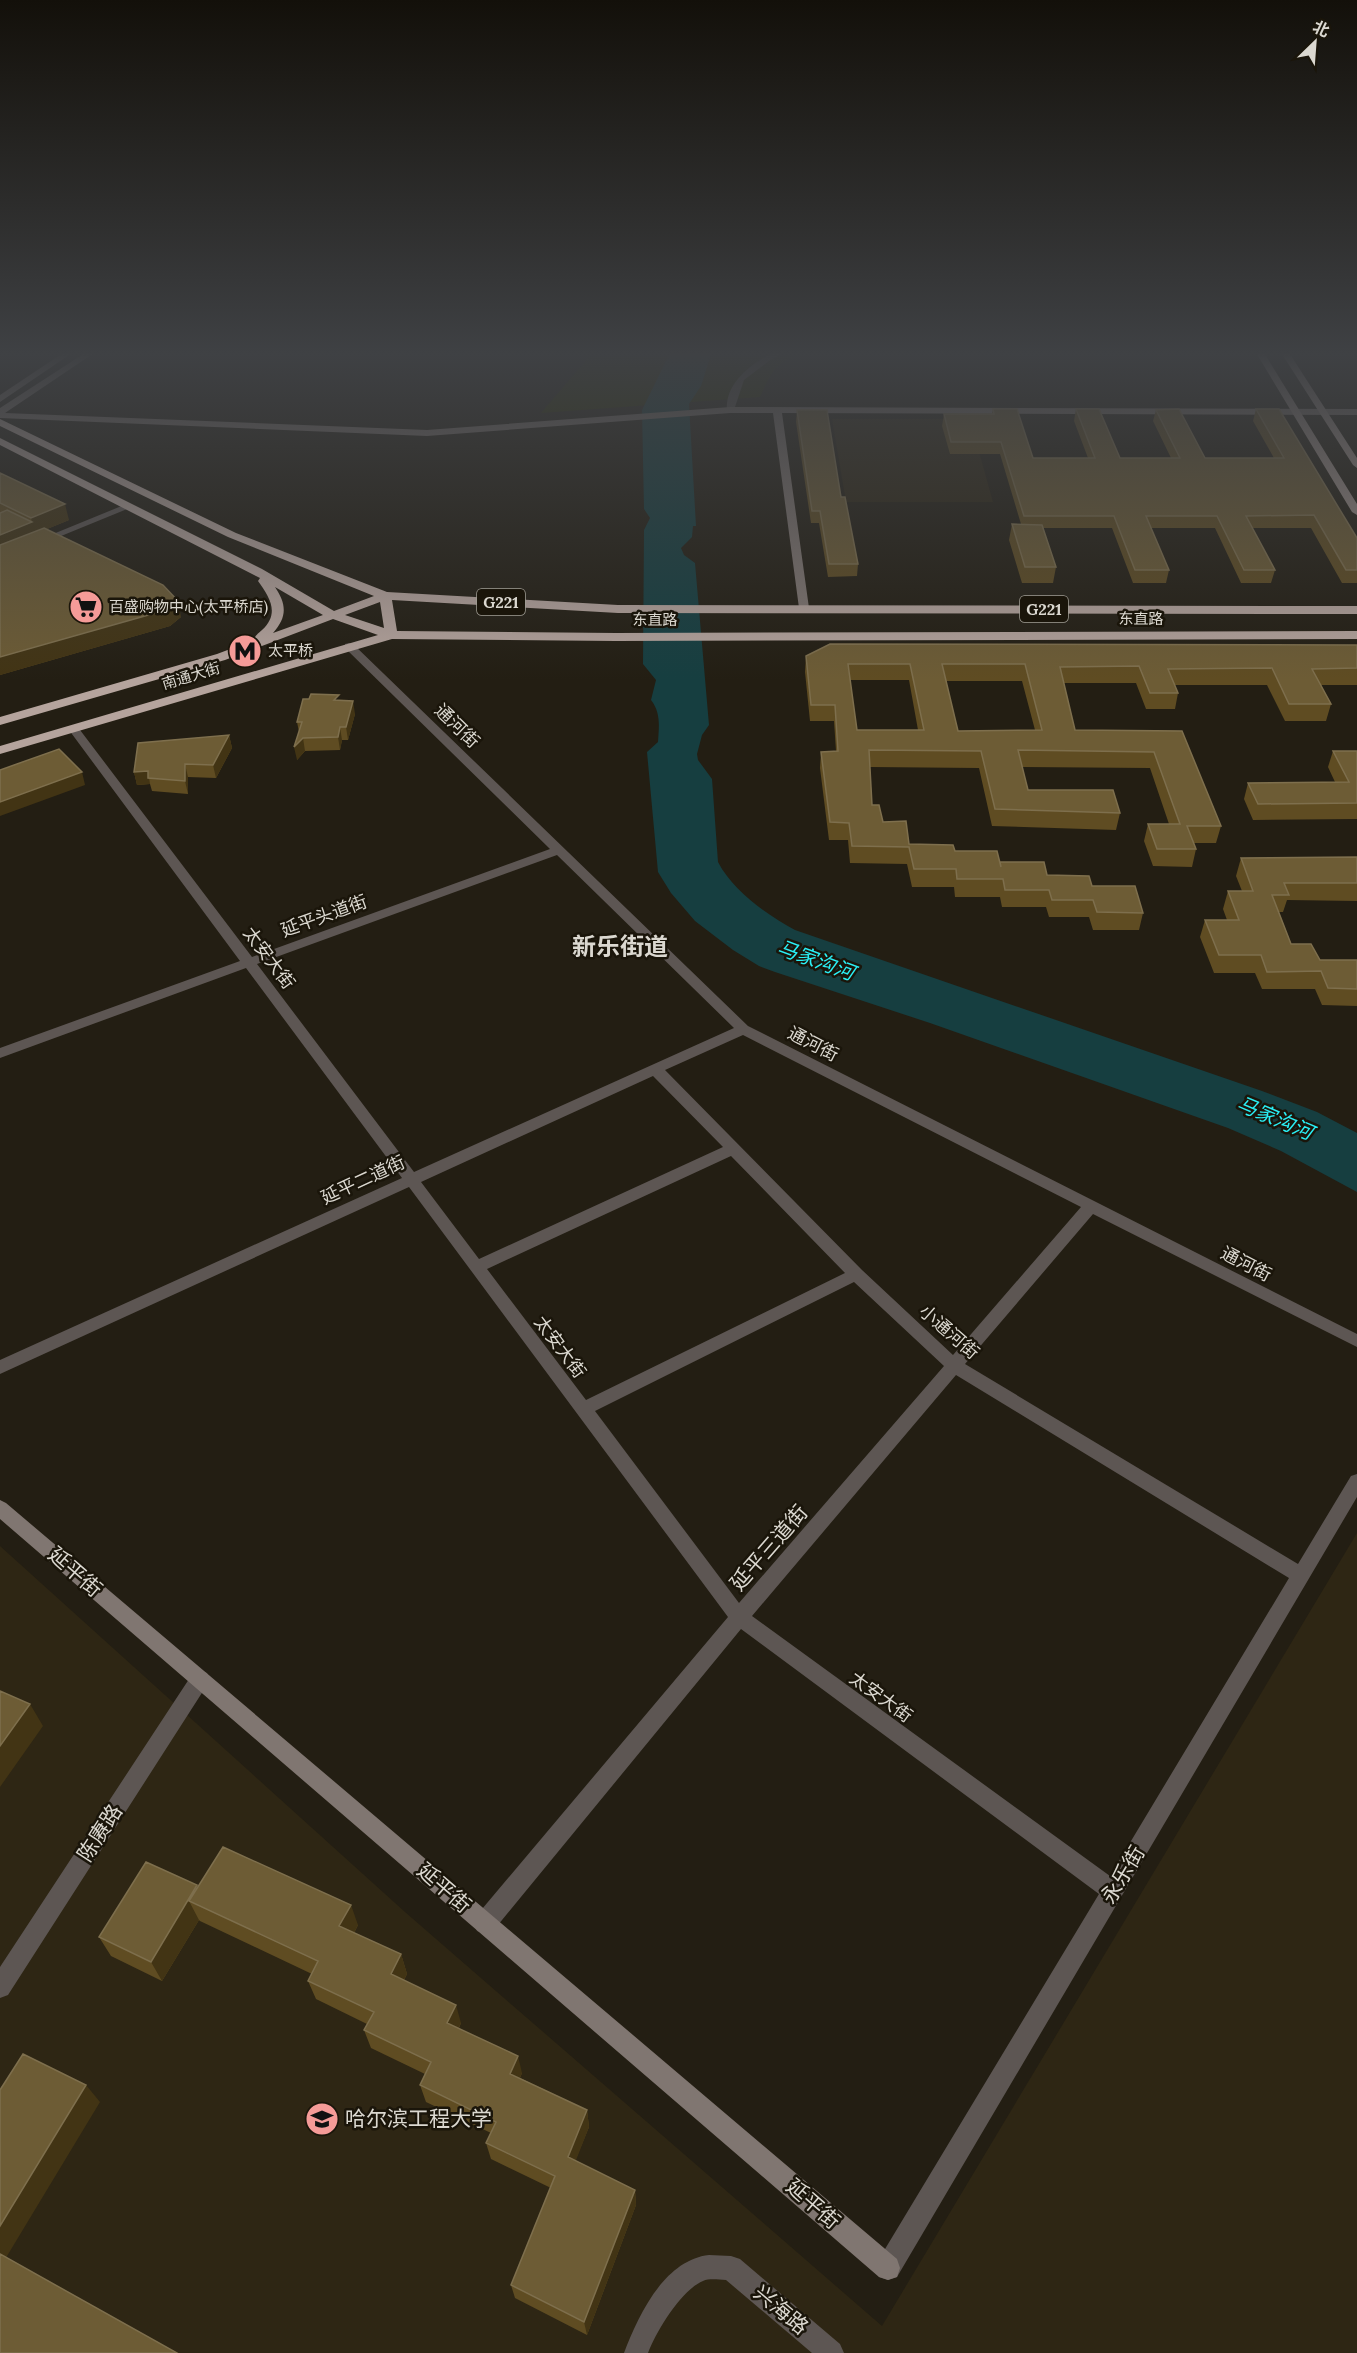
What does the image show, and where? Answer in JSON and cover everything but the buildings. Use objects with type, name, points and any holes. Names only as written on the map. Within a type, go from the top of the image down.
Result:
[{"type":"highway","name":"东直路","points":[[38,461],[258,572],[332,615],[391,635],[616,637],[1357,635]]},
{"type":"highway","name":"东直路","points":[[80,461],[232,535],[385,596],[618,609],[1357,610]]},
{"type":"highway","points":[[220,657],[260,638],[273,627],[280,613],[279,599],[258,572]]},
{"type":"highway","name":"南通大街","points":[[0,721],[220,657],[385,596]]},
{"type":"highway","points":[[385,596],[391,635]]},
{"type":"highway","name":"南通大街","points":[[0,750],[391,635]]},
{"type":"main road","points":[[1326,461],[1357,512]]},
{"type":"street","points":[[784,461],[804,608]]},
{"type":"street","points":[[32,545],[127,507]]},
{"type":"street","name":"通河街","points":[[349,646],[743,1029],[1357,1341]]},
{"type":"street","name":"太安大街","points":[[73,728],[739,1617],[1113,1891]]},
{"type":"street","name":"延平头道街","points":[[0,1053],[558,850]]},
{"type":"street","name":"延平二道街","points":[[0,1367],[743,1029]]},
{"type":"street","name":"小通河街","points":[[656,1069],[856,1274],[954,1366],[1301,1575]]},
{"type":"street","points":[[476,1267],[734,1148]]},
{"type":"street","name":"延平三道街","points":[[485,1923],[739,1617],[1091,1206]]},
{"type":"street","points":[[583,1409],[856,1274]]},
{"type":"street","name":"永乐街","points":[[888,2268],[1357,1481]]},
{"type":"street","name":"延平街","points":[[0,1508],[888,2268]]},
{"type":"street","name":"陈赓路","points":[[0,1987],[200,1679]]},
{"type":"street","name":"兴海路","points":[[636,2353],[660,2307],[678,2284],[698,2269],[731,2268],[831,2353]]},
{"type":"shaded area","points":[[839,461],[982,461],[993,502],[846,502]]},
{"type":"shaded area","name":"哈尔滨工程大学","points":[[1357,1533],[1357,2353],[0,2353],[0,1546],[405,1912],[882,2326]]},
{"type":"water","name":"马家沟河","points":[[643,461],[692,461],[696,526],[693,526],[692,537],[681,548],[684,555],[695,563],[709,725],[702,735],[697,754],[698,760],[712,779],[718,862],[732,883],[762,910],[795,930],[1317,1112],[1357,1133],[1357,1192],[1281,1151],[1228,1128],[930,1023],[759,966],[733,950],[695,921],[671,893],[658,872],[647,752],[658,742],[658,715],[651,700],[656,680],[643,664],[644,530],[650,518],[644,509]]},
{"type":"place","name":"百盛购物中心(太平桥店)","points":[[86,607]]},
{"type":"place","name":"太平桥","points":[[245,651]]},
{"type":"place","name":"哈尔滨工程大学","points":[[322,2119]]},
{"type":"district","name":"新乐街道","points":[[620,947]]}]
